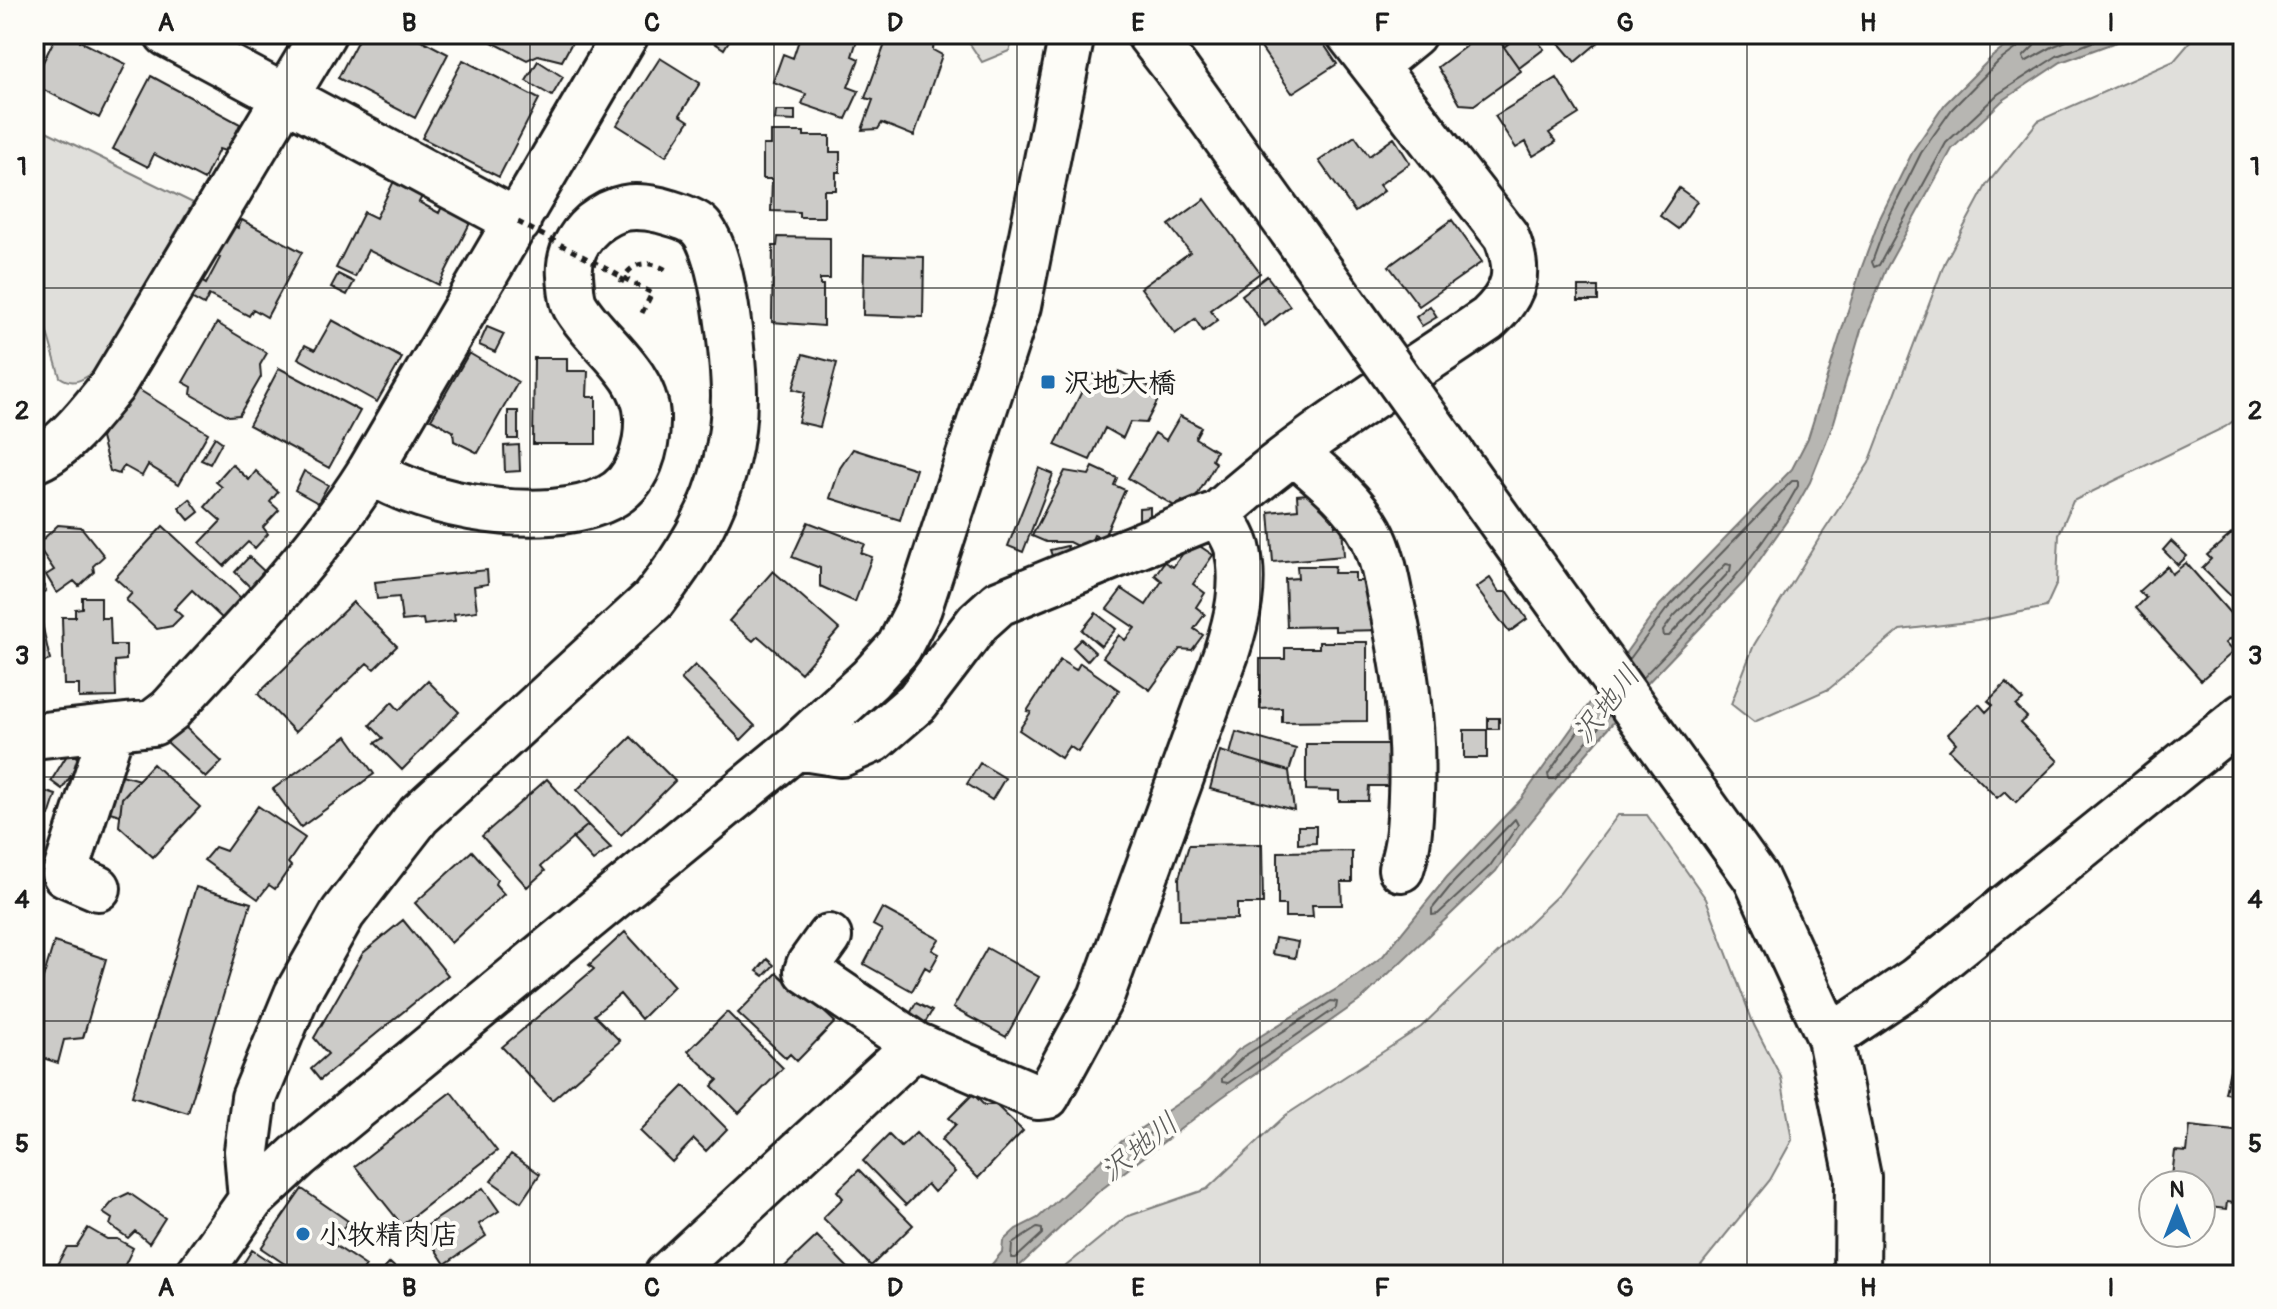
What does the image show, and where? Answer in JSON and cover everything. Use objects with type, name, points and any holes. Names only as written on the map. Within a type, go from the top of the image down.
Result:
[{"type":"street","points":[[167,34],[518,222]]},
{"type":"street","points":[[37,446],[84,420],[112,386],[323,34]]},
{"type":"street","points":[[34,736],[153,723],[170,710],[316,548],[341,517],[370,471],[626,34]]},
{"type":"street","points":[[198,1275],[251,1200],[298,1156],[796,747],[870,679],[899,647],[919,608],[1018,306],[1072,34]]},
{"type":"street","points":[[1149,34],[1756,878],[1830,1038],[1858,1177],[1846,1269]]},
{"type":"street","points":[[796,747],[841,754],[873,740],[917,702],[978,622],[999,603],[1219,513],[1257,478],[1488,319],[1510,295],[1515,257],[1506,236],[1362,50],[1413,34]]},
{"type":"street","points":[[251,1200],[247,1151],[254,1098],[297,994],[343,913],[419,815],[653,600],[686,559],[705,520],[726,463],[734,397],[724,294],[712,249],[700,226],[664,211],[631,205],[604,216],[583,233],[568,261],[573,303],[637,384],[647,412],[645,451],[632,476],[611,498],[584,507],[536,514],[460,506],[390,484],[370,471]]},
{"type":"street","points":[[1294,452],[1328,482],[1363,520],[1378,547],[1384,568],[1403,652],[1412,716],[1410,834],[1401,869]]},
{"type":"street","points":[[829,937],[807,971],[916,1045],[1037,1097],[1047,1096],[1101,997],[1236,623],[1241,592],[1237,546],[1219,513]]},
{"type":"street","points":[[1830,1038],[1916,980],[2243,716]]},
{"type":"street","points":[[98,888],[65,874],[112,729]]},
{"type":"street","points":[[667,1275],[916,1045]]},
{"type":"path","points":[[518,222],[652,293],[638,322]]},
{"type":"path","points":[[620,285],[627,271],[634,265],[645,263],[666,269],[678,280]]},
{"type":"shaded area","points":[[967,34],[1016,34],[1009,51],[982,62],[966,38]]},
{"type":"shaded area","points":[[2197,34],[2243,34],[2243,414],[2225,427],[2073,501],[2059,534],[2057,583],[2046,607],[1977,621],[1900,630],[1829,689],[1754,722],[1731,704],[1754,645],[1869,463],[1945,262],[1987,184],[2038,121],[2174,61]]},
{"type":"shaded area","points":[[34,125],[193,203],[94,372],[77,381],[60,377],[34,288]]},
{"type":"shaded area","points":[[1618,815],[1647,815],[1706,899],[1754,1025],[1781,1077],[1792,1140],[1770,1180],[1693,1275],[1055,1275],[1126,1217],[1207,1189],[1286,1115],[1421,1027],[1560,893]]},
{"type":"water","name":"沢地川","points":[[2023,34],[2138,34],[2061,62],[2002,101],[1952,149],[1886,269],[1861,330],[1834,422],[1810,482],[1744,582],[1640,691],[1524,830],[1496,871],[1362,999],[1221,1098],[1098,1192],[1010,1275],[983,1275],[1002,1252],[1003,1241],[1016,1229],[1038,1218],[1122,1141],[1201,1088],[1238,1050],[1351,980],[1383,956],[1447,877],[1521,799],[1660,605],[1792,469],[1808,438],[1880,218],[1914,149],[1945,104],[1993,56]]},
{"type":"building","points":[[57,34],[66,34],[126,64],[99,118],[34,85]]},
{"type":"building","points":[[361,34],[410,34],[448,54],[415,118],[338,78]]},
{"type":"building","points":[[495,34],[584,34],[576,35],[562,61],[538,55],[527,60],[492,42]]},
{"type":"building","points":[[709,34],[733,34],[724,49],[707,38]]},
{"type":"building","points":[[801,34],[859,34],[852,56],[859,59],[848,87],[859,91],[846,119],[802,104],[806,94],[773,82],[783,54],[793,58]]},
{"type":"building","points":[[900,34],[934,39],[933,50],[942,55],[914,136],[882,123],[878,129],[862,130],[873,100],[865,98],[888,36]]},
{"type":"building","points":[[1263,34],[1317,34],[1337,64],[1292,93],[1255,39]]},
{"type":"building","points":[[1482,34],[1507,34],[1499,40],[1521,71],[1474,105],[1460,104],[1438,67]]},
{"type":"building","points":[[1521,34],[1532,34],[1544,49],[1519,68],[1504,47]]},
{"type":"building","points":[[1551,34],[1608,34],[1575,62]]},
{"type":"building","points":[[660,58],[700,83],[680,115],[689,121],[666,156],[617,125]]},
{"type":"building","points":[[463,60],[539,99],[499,177],[422,138]]},
{"type":"building","points":[[538,61],[563,77],[552,96],[526,81]]},
{"type":"building","points":[[151,76],[240,124],[228,152],[219,149],[204,180],[154,154],[148,167],[113,149]]},
{"type":"building","points":[[1557,78],[1579,114],[1549,133],[1556,142],[1533,156],[1526,142],[1516,148],[1495,116]]},
{"type":"building","points":[[776,111],[795,111],[795,121],[775,120]]},
{"type":"building","points":[[771,132],[830,136],[830,152],[840,152],[836,190],[824,190],[824,217],[799,217],[799,212],[771,211],[772,179],[763,179],[763,145],[771,145]]},
{"type":"building","points":[[1355,136],[1369,156],[1394,138],[1410,163],[1379,185],[1384,191],[1355,212],[1319,161]]},
{"type":"building","points":[[395,179],[424,193],[419,202],[439,213],[443,204],[472,219],[439,285],[368,250],[355,277],[336,268],[364,212],[376,218]]},
{"type":"building","points":[[1679,188],[1697,201],[1678,229],[1660,216]]},
{"type":"building","points":[[1205,199],[1260,273],[1210,310],[1218,320],[1203,331],[1195,319],[1175,334],[1141,288],[1190,252],[1169,225]]},
{"type":"building","points":[[242,220],[302,252],[267,317],[253,309],[249,316],[209,295],[204,305],[186,295],[196,278],[206,284],[220,258],[211,253],[228,222],[238,228]]},
{"type":"building","points":[[1452,220],[1482,262],[1419,306],[1389,266]]},
{"type":"building","points":[[778,237],[830,238],[830,279],[820,279],[820,285],[823,285],[823,326],[772,322],[773,246],[777,246]]},
{"type":"building","points":[[864,255],[924,257],[923,317],[863,315]]},
{"type":"building","points":[[338,274],[354,282],[347,295],[331,287]]},
{"type":"building","points":[[1267,276],[1290,306],[1265,326],[1242,295]]},
{"type":"building","points":[[1578,287],[1598,287],[1598,301],[1578,301]]},
{"type":"building","points":[[1430,306],[1437,317],[1422,326],[1416,317]]},
{"type":"building","points":[[332,320],[402,358],[377,402],[298,358],[305,345],[315,350]]},
{"type":"building","points":[[217,323],[267,353],[260,365],[261,377],[239,415],[229,416],[191,394],[192,387],[183,382]]},
{"type":"building","points":[[487,327],[504,334],[495,352],[479,345]]},
{"type":"building","points":[[469,353],[518,382],[478,453],[454,441],[453,431],[431,419]]},
{"type":"building","points":[[803,354],[837,363],[820,427],[798,422],[805,392],[793,389]]},
{"type":"building","points":[[534,358],[567,358],[567,371],[588,371],[587,397],[596,397],[596,444],[533,444]]},
{"type":"building","points":[[279,368],[360,411],[329,468],[249,425]]},
{"type":"building","points":[[1119,371],[1150,387],[1146,394],[1158,400],[1146,423],[1130,422],[1123,438],[1105,428],[1090,460],[1055,445],[1091,373],[1112,383]]},
{"type":"building","points":[[133,386],[208,433],[179,484],[148,465],[142,476],[124,466],[119,474],[110,471],[101,438]]},
{"type":"building","points":[[508,411],[518,411],[518,439],[508,439]]},
{"type":"building","points":[[1180,416],[1201,427],[1195,438],[1216,451],[1212,460],[1216,463],[1191,506],[1182,501],[1178,508],[1128,478],[1155,433],[1166,440]]},
{"type":"building","points":[[215,437],[222,442],[210,464],[201,460]]},
{"type":"building","points":[[519,445],[520,471],[505,472],[504,446]]},
{"type":"building","points":[[853,449],[916,469],[900,520],[830,498],[840,468]]},
{"type":"building","points":[[232,464],[249,480],[256,471],[278,492],[270,502],[279,510],[263,527],[268,534],[255,548],[248,542],[224,566],[200,543],[221,521],[205,507],[222,487],[216,482]]},
{"type":"building","points":[[1093,467],[1117,478],[1114,485],[1125,490],[1103,539],[1094,535],[1087,551],[1069,542],[1046,542],[1032,536],[1065,471],[1089,475]]},
{"type":"building","points":[[1039,468],[1053,474],[1023,552],[1008,546]]},
{"type":"building","points":[[304,471],[328,485],[318,503],[295,490]]},
{"type":"building","points":[[1320,493],[1321,506],[1333,505],[1335,526],[1342,526],[1344,556],[1273,562],[1269,512],[1298,509],[1297,495]]},
{"type":"building","points":[[190,499],[199,512],[189,520],[179,508]]},
{"type":"building","points":[[1150,507],[1150,526],[1139,526],[1139,508]]},
{"type":"building","points":[[808,522],[865,544],[861,553],[872,557],[855,602],[820,586],[820,568],[792,557]]},
{"type":"building","points":[[2243,524],[2243,608],[2202,568],[2211,559],[2207,555]]},
{"type":"building","points":[[58,525],[81,527],[104,556],[93,566],[94,572],[79,586],[74,581],[57,593],[46,575],[54,570],[37,545]]},
{"type":"building","points":[[163,526],[242,599],[223,619],[192,590],[174,609],[182,616],[172,626],[157,629],[126,600],[132,593],[115,578]]},
{"type":"building","points":[[1192,541],[1213,555],[1193,584],[1205,593],[1196,607],[1205,614],[1194,629],[1203,635],[1192,650],[1180,649],[1150,690],[1103,657],[1119,635],[1125,640],[1135,628],[1107,609],[1122,589],[1146,605],[1162,581],[1155,575],[1164,562],[1173,567]]},
{"type":"building","points":[[2171,541],[2187,556],[2178,565],[2163,550]]},
{"type":"building","points":[[1067,546],[1071,559],[1055,564],[1050,550]]},
{"type":"building","points":[[34,550],[46,591],[34,596]]},
{"type":"building","points":[[249,557],[266,573],[251,588],[235,572]]},
{"type":"building","points":[[2186,563],[2243,628],[2225,643],[2233,652],[2201,680],[2136,608],[2146,598],[2139,591],[2167,566],[2172,574]]},
{"type":"building","points":[[1297,566],[1335,566],[1334,573],[1355,573],[1355,581],[1371,581],[1383,630],[1335,631],[1335,626],[1287,627],[1285,579],[1298,578]]},
{"type":"building","points":[[487,570],[488,584],[474,586],[477,611],[454,614],[455,621],[424,625],[423,619],[402,621],[399,597],[377,599],[375,582]]},
{"type":"building","points":[[773,571],[839,629],[801,673],[758,636],[753,641],[729,621]]},
{"type":"building","points":[[1490,578],[1499,592],[1508,592],[1527,619],[1509,632],[1476,588]]},
{"type":"building","points":[[82,597],[101,597],[101,618],[110,618],[111,645],[126,645],[126,660],[115,661],[116,697],[79,698],[79,685],[64,685],[62,617],[75,617],[75,609],[82,608]]},
{"type":"building","points":[[353,602],[397,646],[374,669],[367,663],[295,732],[258,694]]},
{"type":"building","points":[[1096,613],[1116,629],[1101,646],[1082,630]]},
{"type":"building","points":[[40,614],[50,660],[38,664],[39,673],[34,674],[34,615]]},
{"type":"building","points":[[1081,639],[1095,652],[1087,661],[1073,647]]},
{"type":"building","points":[[1319,642],[1367,642],[1367,721],[1282,722],[1282,708],[1260,709],[1260,659],[1285,659],[1285,648],[1319,648]]},
{"type":"building","points":[[1060,660],[1076,670],[1080,663],[1119,690],[1078,752],[1069,746],[1061,758],[1019,730],[1031,712],[1027,711]]},
{"type":"building","points":[[695,665],[755,726],[741,740],[681,679]]},
{"type":"building","points":[[428,681],[459,712],[402,770],[375,743],[383,738],[370,725],[392,702],[399,710]]},
{"type":"building","points":[[2006,683],[2023,700],[2016,706],[2027,717],[2020,723],[2058,761],[2016,802],[2005,791],[1997,798],[1949,750],[1956,743],[1948,734],[1979,704],[1986,712],[1993,705],[1988,701]]},
{"type":"building","points":[[1488,718],[1499,718],[1499,729],[1488,729]]},
{"type":"building","points":[[183,725],[222,762],[206,778],[167,742]]},
{"type":"building","points":[[1464,730],[1487,730],[1487,758],[1464,758]]},
{"type":"building","points":[[1236,732],[1296,749],[1289,771],[1230,754]]},
{"type":"building","points":[[347,736],[374,774],[301,827],[273,789]]},
{"type":"building","points":[[631,737],[675,781],[621,835],[577,790]]},
{"type":"building","points":[[1306,744],[1394,744],[1393,786],[1369,786],[1368,801],[1339,801],[1339,791],[1306,790]]},
{"type":"building","points":[[1220,751],[1289,771],[1294,810],[1210,789]]},
{"type":"building","points":[[69,752],[81,760],[62,789],[51,781]]},
{"type":"building","points":[[980,763],[1005,778],[992,800],[967,784]]},
{"type":"building","points":[[153,764],[200,807],[153,857],[119,826],[122,798]]},
{"type":"building","points":[[115,773],[139,780],[122,798],[120,815],[103,810]]},
{"type":"building","points":[[547,779],[588,825],[541,866],[545,871],[527,887],[482,836]]},
{"type":"building","points":[[34,788],[56,795],[49,816],[42,815],[34,839]]},
{"type":"building","points":[[258,806],[305,838],[275,889],[269,885],[258,899],[204,860],[215,847],[226,851]]},
{"type":"building","points":[[588,825],[611,848],[593,861],[572,838]]},
{"type":"building","points":[[1298,826],[1316,826],[1316,843],[1298,844]]},
{"type":"building","points":[[1262,844],[1263,904],[1237,904],[1237,919],[1180,920],[1179,878],[1189,845]]},
{"type":"building","points":[[472,851],[497,879],[495,884],[504,894],[451,943],[415,903]]},
{"type":"building","points":[[1352,851],[1352,882],[1341,882],[1342,905],[1312,905],[1313,917],[1285,917],[1285,905],[1278,905],[1278,852]]},
{"type":"building","points":[[196,887],[251,903],[188,1113],[132,1096]]},
{"type":"building","points":[[882,908],[939,939],[932,950],[939,954],[930,970],[925,967],[912,991],[864,964],[882,930],[873,925]]},
{"type":"building","points":[[403,920],[448,975],[320,1080],[311,1069],[328,1054],[314,1038],[363,953]]},
{"type":"building","points":[[625,932],[674,986],[641,1019],[620,994],[594,1015],[620,1041],[552,1100],[502,1047],[594,969],[589,965]]},
{"type":"building","points":[[1275,938],[1298,942],[1295,958],[1272,954]]},
{"type":"building","points":[[54,942],[106,959],[83,1038],[64,1040],[58,1063],[43,1058],[34,1064],[34,995],[38,995]]},
{"type":"building","points":[[987,948],[1039,977],[1006,1037],[953,1008]]},
{"type":"building","points":[[767,959],[774,965],[764,976],[757,971]]},
{"type":"building","points":[[777,973],[789,984],[791,981],[835,1022],[797,1061],[790,1054],[786,1058],[738,1013]]},
{"type":"building","points":[[916,1003],[932,1011],[923,1026],[907,1019]]},
{"type":"building","points":[[727,1012],[783,1068],[739,1113],[712,1086],[718,1080],[688,1051]]},
{"type":"building","points":[[2243,1058],[2243,1112],[2236,1111],[2237,1095],[2225,1093],[2232,1060]]},
{"type":"building","points":[[684,1086],[727,1129],[706,1151],[694,1139],[672,1162],[640,1131]]},
{"type":"building","points":[[451,1092],[497,1151],[402,1225],[355,1166]]},
{"type":"building","points":[[973,1094],[984,1105],[996,1105],[1023,1131],[978,1178],[941,1140],[956,1124],[949,1118]]},
{"type":"building","points":[[2190,1126],[2243,1132],[2243,1204],[2227,1202],[2226,1209],[2217,1208],[2217,1169],[2173,1169],[2175,1151],[2187,1152]]},
{"type":"building","points":[[916,1133],[955,1172],[934,1192],[927,1184],[906,1205],[863,1161],[889,1135],[901,1147]]},
{"type":"building","points":[[511,1154],[540,1174],[521,1202],[491,1181]]},
{"type":"building","points":[[859,1170],[913,1225],[871,1266],[823,1218],[843,1198],[837,1191]]},
{"type":"building","points":[[483,1188],[499,1211],[479,1224],[486,1236],[445,1264],[422,1229]]},
{"type":"building","points":[[302,1189],[348,1221],[333,1244],[366,1266],[360,1275],[301,1275],[261,1248]]},
{"type":"building","points":[[129,1193],[165,1218],[149,1243],[135,1231],[128,1238],[110,1225],[112,1219],[103,1213],[114,1200]]},
{"type":"building","points":[[88,1228],[133,1248],[120,1275],[51,1275],[67,1247],[76,1247]]},
{"type":"building","points":[[817,1236],[855,1275],[776,1275]]},
{"type":"building","points":[[252,1250],[290,1275],[236,1275]]},
{"type":"building","points":[[390,1263],[403,1275],[383,1275],[381,1272]]},
{"type":"place","name":"沢地大橋","points":[[1048,382]]},
{"type":"place","name":"小牧精肉店","points":[[303,1234]]}]
